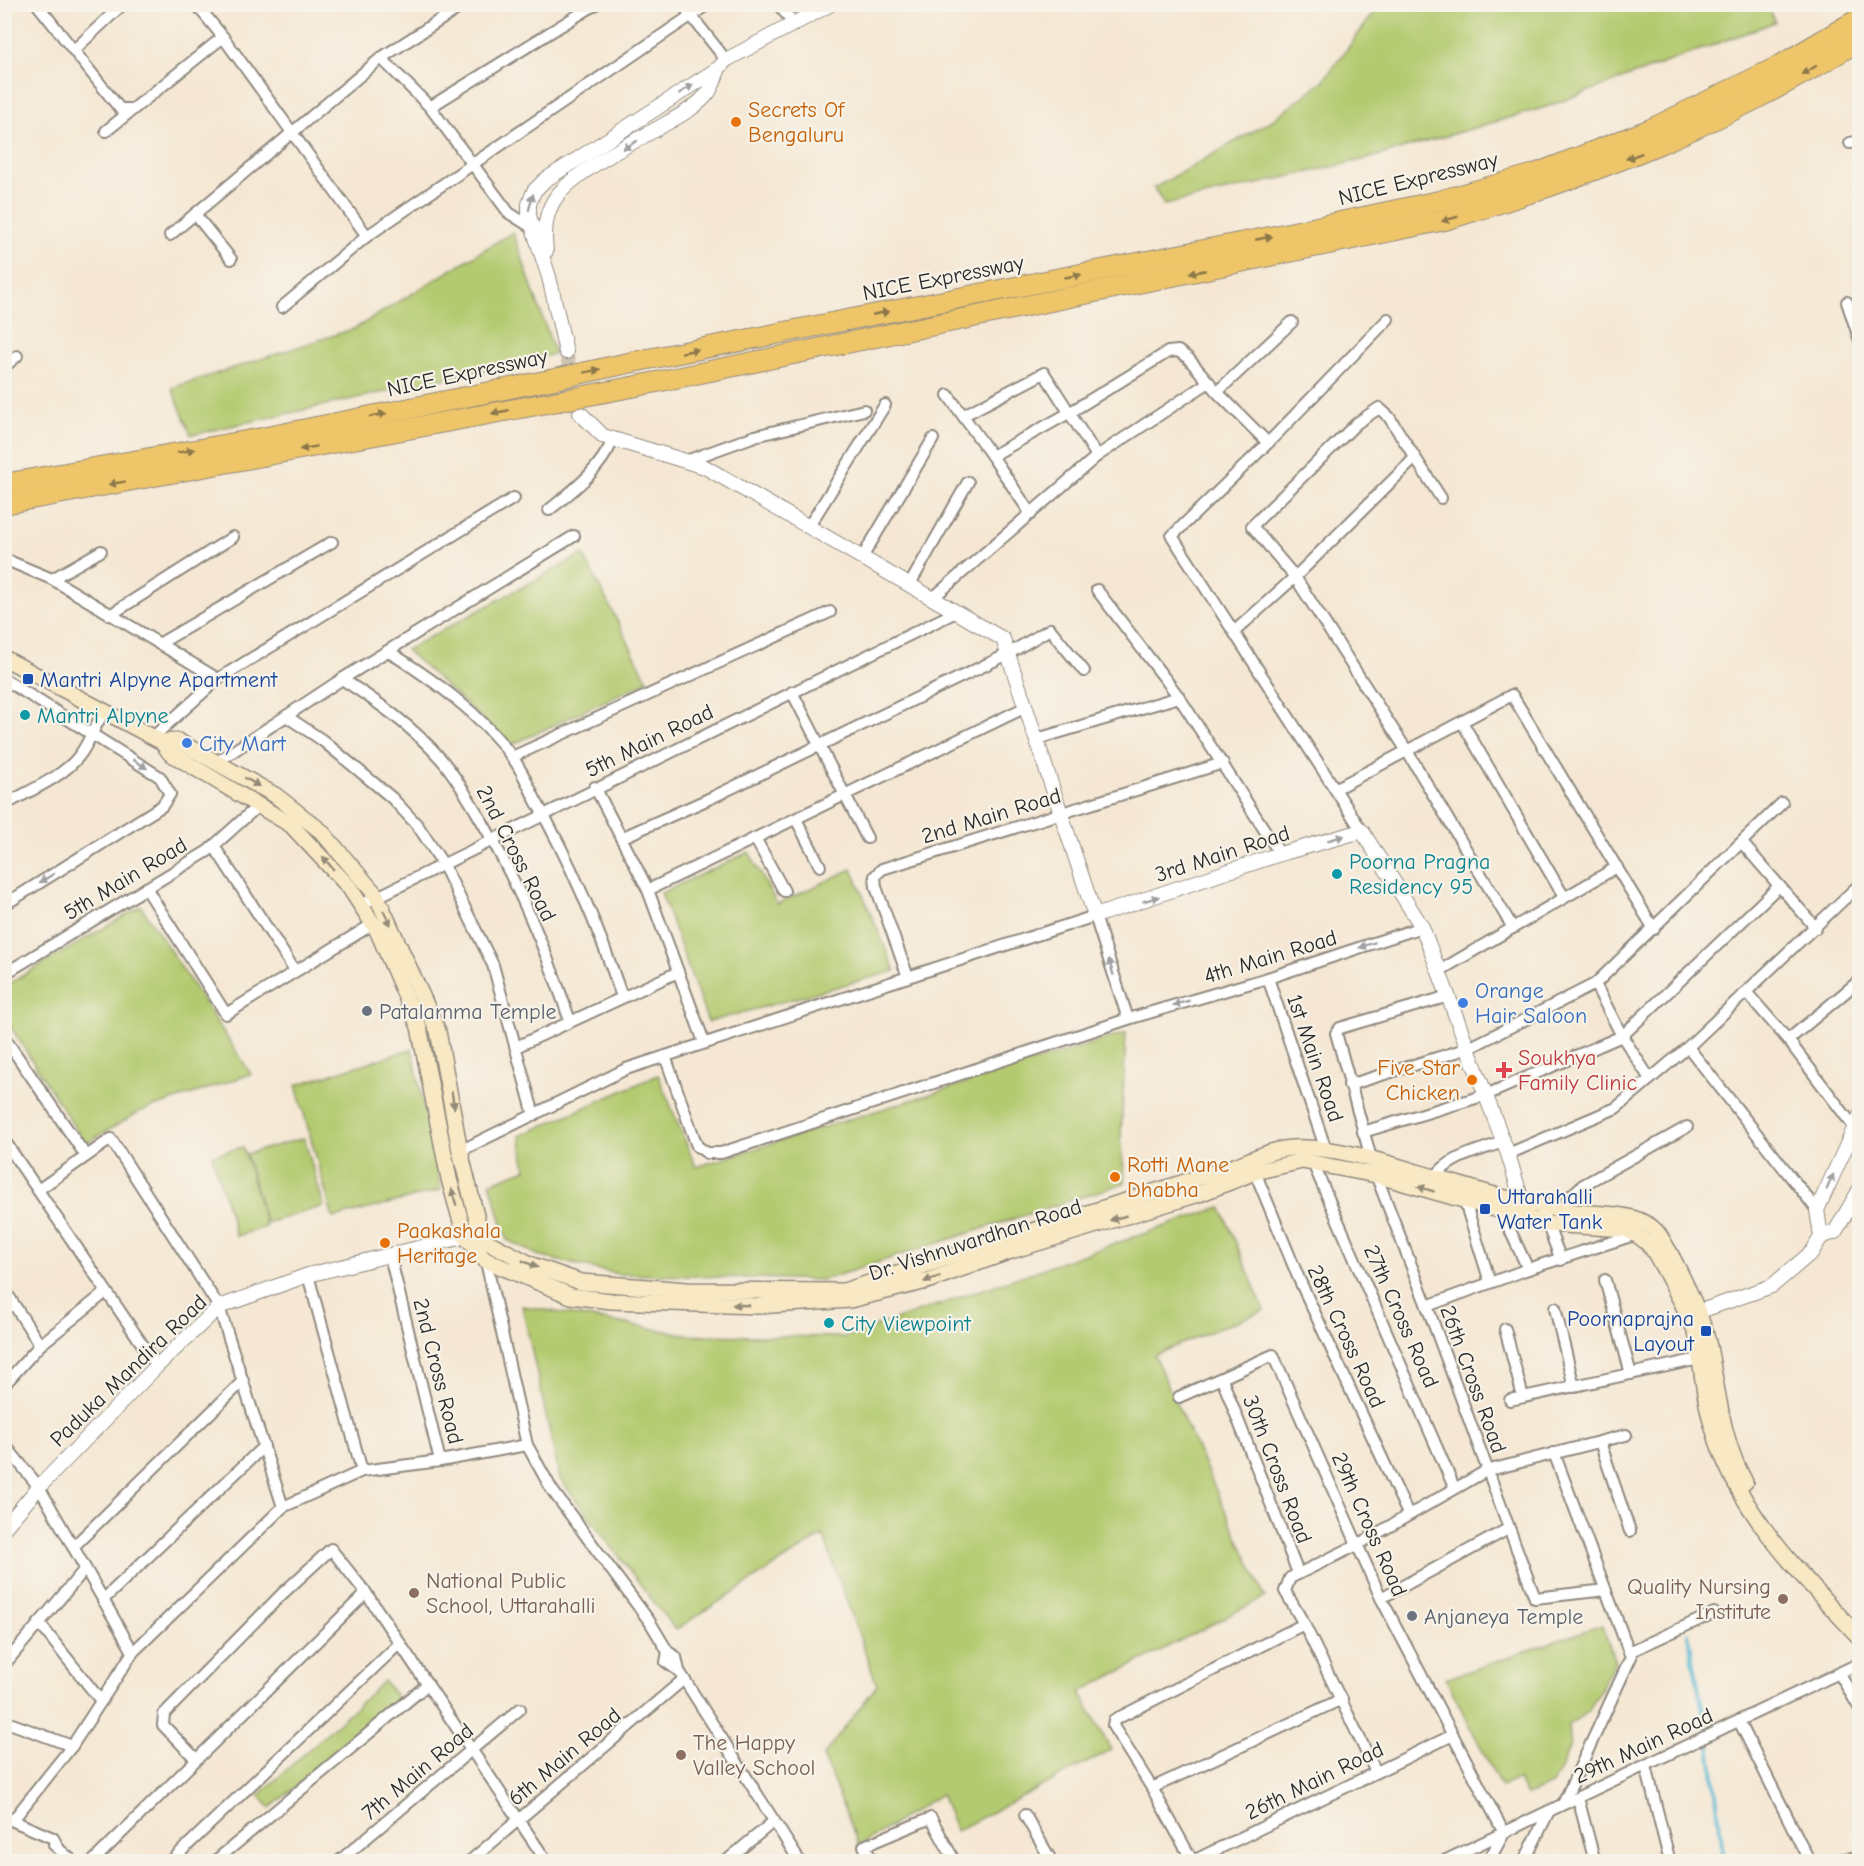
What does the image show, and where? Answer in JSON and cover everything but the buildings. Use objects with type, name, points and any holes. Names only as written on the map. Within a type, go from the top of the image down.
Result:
[{"type":"highway","name":"NICE Expressway","points":[[4,484],[262,438],[1265,238],[1439,201],[1534,174],[1651,129],[1779,66],[1860,18]]},
{"type":"highway","name":"NICE Expressway","points":[[4,504],[632,387],[1445,220],[1536,193],[1659,146],[1788,82],[1860,40]]},
{"type":"main road","name":"Dr. Vishnuvardhan Road","points":[[4,658],[158,740],[170,753],[291,825],[322,855],[373,924],[419,1027],[449,1179],[478,1237],[531,1265],[581,1282],[687,1290],[844,1291],[1223,1170],[1269,1153],[1292,1148],[1326,1150],[1465,1202],[1528,1220],[1547,1224],[1626,1229],[1637,1234],[1651,1247],[1707,1340],[1720,1414],[1738,1470],[1760,1508],[1793,1551],[1860,1624]]},
{"type":"main road","name":"Dr. Vishnuvardhan Road","points":[[158,740],[177,741],[275,795],[321,831],[376,895],[438,1031],[460,1151],[484,1260],[571,1296],[757,1306],[850,1300],[927,1281],[1011,1251],[1199,1194],[1280,1164],[1312,1161],[1374,1167],[1435,1177],[1562,1210],[1629,1217],[1647,1223],[1659,1235],[1693,1314],[1713,1430],[1731,1476],[1770,1536],[1860,1638]]},
{"type":"street","points":[[37,4],[120,109],[130,109]]},
{"type":"street","points":[[74,50],[123,4]]},
{"type":"street","points":[[196,4],[223,37],[368,236]]},
{"type":"street","points":[[170,235],[381,58],[465,4]]},
{"type":"street","points":[[430,107],[596,4]]},
{"type":"street","points":[[682,4],[692,15],[722,64]]},
{"type":"street","points":[[282,307],[368,236],[708,4]]},
{"type":"street","points":[[778,4],[795,25]]},
{"type":"street","points":[[566,352],[549,277],[533,228],[529,204],[534,191],[545,180],[722,64],[831,4]]},
{"type":"street","points":[[106,131],[130,109],[223,37]]},
{"type":"street","points":[[381,58],[430,107],[509,213],[533,228]]},
{"type":"street","points":[[549,277],[544,235],[552,203],[561,191],[600,162],[687,111],[709,93],[722,64]]},
{"type":"street","points":[[195,214],[231,259]]},
{"type":"street","points":[[1847,302],[1860,341]]},
{"type":"street","points":[[1388,319],[1268,443],[1172,536],[1235,631],[1422,927],[1469,1048],[1528,1220]]},
{"type":"street","points":[[1217,392],[1292,322]]},
{"type":"street","points":[[992,456],[1069,413],[1173,350],[1188,358],[1217,392],[1268,443]]},
{"type":"street","points":[[4,368],[16,356]]},
{"type":"street","points":[[963,416],[1044,373],[1097,456]]},
{"type":"street","points":[[934,597],[1097,456],[1209,382]]},
{"type":"street","points":[[948,395],[1030,514]]},
{"type":"street","points":[[809,526],[885,405]]},
{"type":"street","points":[[1441,498],[1389,417],[1379,408],[1357,423],[1252,525],[1296,577],[1407,751],[1513,928]]},
{"type":"street","points":[[686,461],[754,436],[864,410]]},
{"type":"street","points":[[580,412],[603,436],[705,467],[863,556],[1003,639],[1128,1019]]},
{"type":"street","points":[[863,556],[933,439]]},
{"type":"street","points":[[549,510],[581,484],[604,461],[613,440]]},
{"type":"street","points":[[1235,631],[1296,577],[1415,458]]},
{"type":"street","points":[[910,584],[968,482]]},
{"type":"street","points":[[158,740],[218,679],[514,498]]},
{"type":"street","points":[[217,762],[342,679],[574,536]]},
{"type":"street","points":[[110,615],[233,537]]},
{"type":"street","points":[[159,644],[332,542]]},
{"type":"street","points":[[52,579],[101,551]]},
{"type":"street","points":[[4,559],[52,579],[218,679]]},
{"type":"street","points":[[1097,590],[1179,697],[1280,854]]},
{"type":"street","points":[[512,757],[830,612]]},
{"type":"street","name":"5th Main Road","points":[[361,905],[376,895],[443,864],[595,787],[956,612]]},
{"type":"street","points":[[621,838],[820,746],[1008,654],[1050,629],[1084,671]]},
{"type":"street","points":[[388,651],[424,674],[468,710],[512,757],[566,856],[606,950],[622,997]]},
{"type":"street","points":[[4,679],[160,777],[170,794],[162,806],[4,905]]},
{"type":"street","name":"2nd Cross Road","points":[[342,679],[373,699],[442,760],[492,838],[514,880],[555,975],[570,1021]]},
{"type":"street","points":[[792,692],[867,838]]},
{"type":"street","points":[[1335,789],[1512,694],[1654,929]]},
{"type":"street","points":[[1036,739],[1179,697]]},
{"type":"street","points":[[648,890],[1026,707]]},
{"type":"street","points":[[4,805],[67,767],[80,755],[90,733],[105,711]]},
{"type":"street","points":[[286,716],[322,740],[392,798],[418,826],[443,864],[493,965],[534,1115]]},
{"type":"street","points":[[1462,722],[1564,897]]},
{"type":"street","name":"2nd Main Road","points":[[909,976],[876,887],[875,876],[882,869],[1223,764]]},
{"type":"street","points":[[595,787],[648,890],[704,1042]]},
{"type":"street","points":[[1349,1085],[1469,1048],[1595,984],[1743,844],[1782,803]]},
{"type":"street","name":"5th Main Road","points":[[4,974],[214,846],[259,805]]},
{"type":"street","points":[[795,819],[820,866]]},
{"type":"street","name":"3rd Main Road","points":[[1095,916],[1280,854],[1362,831]]},
{"type":"street","points":[[755,838],[784,891]]},
{"type":"street","points":[[1743,844],[1816,928]]},
{"type":"street","points":[[214,846],[295,971]]},
{"type":"street","points":[[1439,971],[1617,867]]},
{"type":"street","points":[[1435,1177],[1441,1168],[1453,1161],[1505,1148],[1616,1108],[1747,993],[1860,884]]},
{"type":"street","points":[[1364,1132],[1486,1095],[1622,1036],[1779,886]]},
{"type":"street","points":[[146,888],[226,1014],[373,924]]},
{"type":"street","points":[[460,1151],[626,1069],[1095,916]]},
{"type":"street","name":"4th Main Road","points":[[665,1056],[697,1146],[707,1153],[721,1153],[1128,1019],[1268,978],[1422,927]]},
{"type":"street","points":[[516,1047],[678,972]]},
{"type":"street","name":"1st Main Road","points":[[1268,978],[1326,1150]]},
{"type":"street","points":[[1788,1040],[1860,980]]},
{"type":"street","points":[[1595,984],[1622,1036],[1650,1079]]},
{"type":"street","points":[[1747,993],[1857,1122],[1817,1210]]},
{"type":"street","name":"26th Cross Road","points":[[1449,996],[1340,1028],[1336,1033],[1335,1041],[1374,1167],[1534,1598],[1606,1590]]},
{"type":"street","points":[[4,1037],[86,1156]]},
{"type":"street","points":[[1688,1047],[1817,1210],[1821,1237]]},
{"type":"street","points":[[1562,1210],[1568,1198],[1583,1185],[1687,1127]]},
{"type":"street","points":[[38,1190],[111,1139],[219,1307],[283,1507]]},
{"type":"street","points":[[4,1140],[157,1366]]},
{"type":"street","name":"27th Cross Road","points":[[1312,1161],[1454,1487]]},
{"type":"street","name":"28th Cross Road","points":[[1255,1172],[1299,1279],[1408,1514]]},
{"type":"street","points":[[1693,1314],[1772,1286],[1812,1252],[1821,1237],[1835,1232],[1860,1189]]},
{"type":"street","points":[[1465,1202],[1490,1282]]},
{"type":"street","points":[[1540,1205],[1561,1260]]},
{"type":"street","points":[[1502,1213],[1528,1269]]},
{"type":"street","points":[[1427,1306],[1490,1282],[1637,1234]]},
{"type":"street","points":[[478,1237],[527,1445],[552,1490],[650,1622],[668,1652],[676,1657],[682,1675],[800,1862]]},
{"type":"street","name":"Paduka Mandira Road","points":[[4,1528],[39,1487],[157,1366],[219,1307],[308,1275],[478,1237]]},
{"type":"street","name":"2nd Cross Road","points":[[390,1256],[440,1461]]},
{"type":"street","points":[[308,1275],[362,1471]]},
{"type":"street","points":[[1605,1280],[1631,1374]]},
{"type":"street","points":[[4,1289],[40,1345]]},
{"type":"street","points":[[4,1384],[40,1345],[106,1292]]},
{"type":"street","points":[[1555,1308],[1574,1387]]},
{"type":"street","points":[[1505,1329],[1522,1397]]},
{"type":"street","name":"29th Cross Road","points":[[1222,1379],[1273,1355],[1381,1598],[1504,1833]]},
{"type":"street","points":[[1510,1400],[1699,1359]]},
{"type":"street","points":[[1179,1397],[1222,1379]]},
{"type":"street","name":"30th Cross Road","points":[[1222,1379],[1298,1573]]},
{"type":"street","points":[[73,1547],[243,1381]]},
{"type":"street","points":[[1376,1772],[1342,1699],[1285,1591],[1290,1578],[1357,1545],[1454,1487],[1486,1471],[1626,1435]]},
{"type":"street","points":[[1600,1442],[1630,1531]]},
{"type":"street","points":[[4,1444],[39,1487],[133,1652]]},
{"type":"street","points":[[74,1862],[58,1847],[48,1842],[46,1835],[9,1819],[72,1746],[133,1652],[283,1507],[362,1471],[440,1461],[527,1445]]},
{"type":"street","points":[[103,1600],[264,1446]]},
{"type":"street","points":[[1554,1453],[1631,1657],[1563,1804]]},
{"type":"street","points":[[1381,1598],[1508,1529]]},
{"type":"street","points":[[196,1759],[163,1725],[164,1714],[282,1594],[330,1549],[366,1593],[547,1862]]},
{"type":"street","points":[[4,1665],[85,1569]]},
{"type":"street","points":[[92,1862],[366,1593]]},
{"type":"street","points":[[1629,1652],[1714,1613]]},
{"type":"street","points":[[39,1623],[101,1701]]},
{"type":"street","points":[[1193,1861],[1152,1788],[1131,1759],[1113,1726],[1119,1717],[1304,1624]]},
{"type":"street","points":[[170,1862],[400,1643]]},
{"type":"street","name":"29th Main Road","points":[[1442,1862],[1860,1664]]},
{"type":"street","points":[[1839,1673],[1860,1709]]},
{"type":"street","name":"6th Main Road","points":[[469,1862],[682,1675]]},
{"type":"street","points":[[214,1862],[428,1684]]},
{"type":"street","points":[[1152,1788],[1342,1699]]},
{"type":"street","name":"7th Main Road","points":[[338,1862],[520,1710]]},
{"type":"street","points":[[4,1721],[72,1746]]},
{"type":"street","points":[[1739,1721],[1810,1862]]},
{"type":"street","name":"26th Main Road","points":[[1193,1861],[1453,1735]]},
{"type":"street","points":[[1646,1766],[1670,1862]]},
{"type":"street","points":[[1578,1797],[1595,1862]]},
{"type":"street","points":[[1524,1862],[1549,1811]]},
{"type":"street","points":[[1025,1815],[1052,1862]]},
{"type":"street","points":[[873,1862],[864,1846],[931,1818],[955,1862]]},
{"type":"street","points":[[725,1862],[774,1821]]},
{"type":"street","points":[[1488,1862],[1504,1833]]},
{"type":"street","points":[[1821,1862],[1860,1857]]},
{"type":"green space","points":[[1380,5],[1767,5],[1775,22],[1546,107],[1367,159],[1164,205],[1154,188],[1271,121],[1323,81]]},
{"type":"green space","points":[[513,232],[555,354],[191,435],[172,388],[356,328]]},
{"type":"green space","points":[[583,554],[648,681],[511,745],[406,650]]},
{"type":"green space","points":[[749,852],[777,904],[852,869],[895,971],[708,1022],[661,893]]},
{"type":"green space","points":[[141,906],[251,1074],[139,1112],[85,1144],[5,1018],[5,986]]},
{"type":"green space","points":[[1126,1033],[1121,1137],[1125,1183],[823,1280],[618,1274],[542,1257],[507,1240],[490,1183],[526,1169],[520,1136],[658,1075],[696,1167]]},
{"type":"green space","points":[[412,1049],[441,1190],[333,1218],[296,1085]]},
{"type":"green space","points":[[304,1138],[324,1206],[266,1223],[246,1154]]},
{"type":"green space","points":[[243,1147],[266,1227],[236,1236],[212,1155]]},
{"type":"green space","points":[[1221,1207],[1264,1310],[1154,1355],[1265,1597],[1080,1692],[1111,1750],[956,1831],[941,1794],[859,1846],[823,1756],[877,1685],[823,1535],[675,1630],[560,1479],[522,1306],[690,1335],[845,1337]]},
{"type":"green space","points":[[1602,1625],[1615,1662],[1588,1712],[1568,1725],[1570,1749],[1552,1785],[1527,1795],[1518,1779],[1501,1787],[1446,1679]]},
{"type":"green space","points":[[384,1681],[399,1700],[270,1808],[259,1795]]},
{"type":"waterway","points":[[1688,1633],[1706,1727]]},
{"type":"waterway","points":[[1710,1745],[1724,1862]]},
{"type":"tunnel","points":[[566,352],[578,406]]},
{"type":"place","name":"Secrets Of Bengaluru","points":[[736,122]]},
{"type":"place","name":"Mantri Alpyne Apartment","points":[[28,679]]},
{"type":"place","name":"Mantri Alpyne","points":[[25,715]]},
{"type":"place","name":"City Mart","points":[[187,743]]},
{"type":"place","name":"Poorna Pragna Residency 95","points":[[1337,874]]},
{"type":"place","name":"Orange Hair Saloon","points":[[1463,1003]]},
{"type":"place","name":"Patalamma Temple","points":[[367,1011]]},
{"type":"place","name":"Soukhya Family Clinic","points":[[1504,1070]]},
{"type":"place","name":"Five Star Chicken","points":[[1472,1080]]},
{"type":"place","name":"Rotti Mane Dhabha","points":[[1115,1177]]},
{"type":"place","name":"Uttarahalli Water Tank","points":[[1485,1209]]},
{"type":"place","name":"Paakashala Heritage","points":[[385,1243]]},
{"type":"place","name":"City Viewpoint","points":[[829,1323]]},
{"type":"place","name":"Poornaprajna Layout","points":[[1706,1331]]},
{"type":"place","name":"National Public School, Uttarahalli","points":[[414,1593]]},
{"type":"place","name":"Quality Nursing Institute","points":[[1783,1599]]},
{"type":"place","name":"Anjaneya Temple","points":[[1412,1616]]},
{"type":"place","name":"The Happy Valley School","points":[[681,1755]]}]
